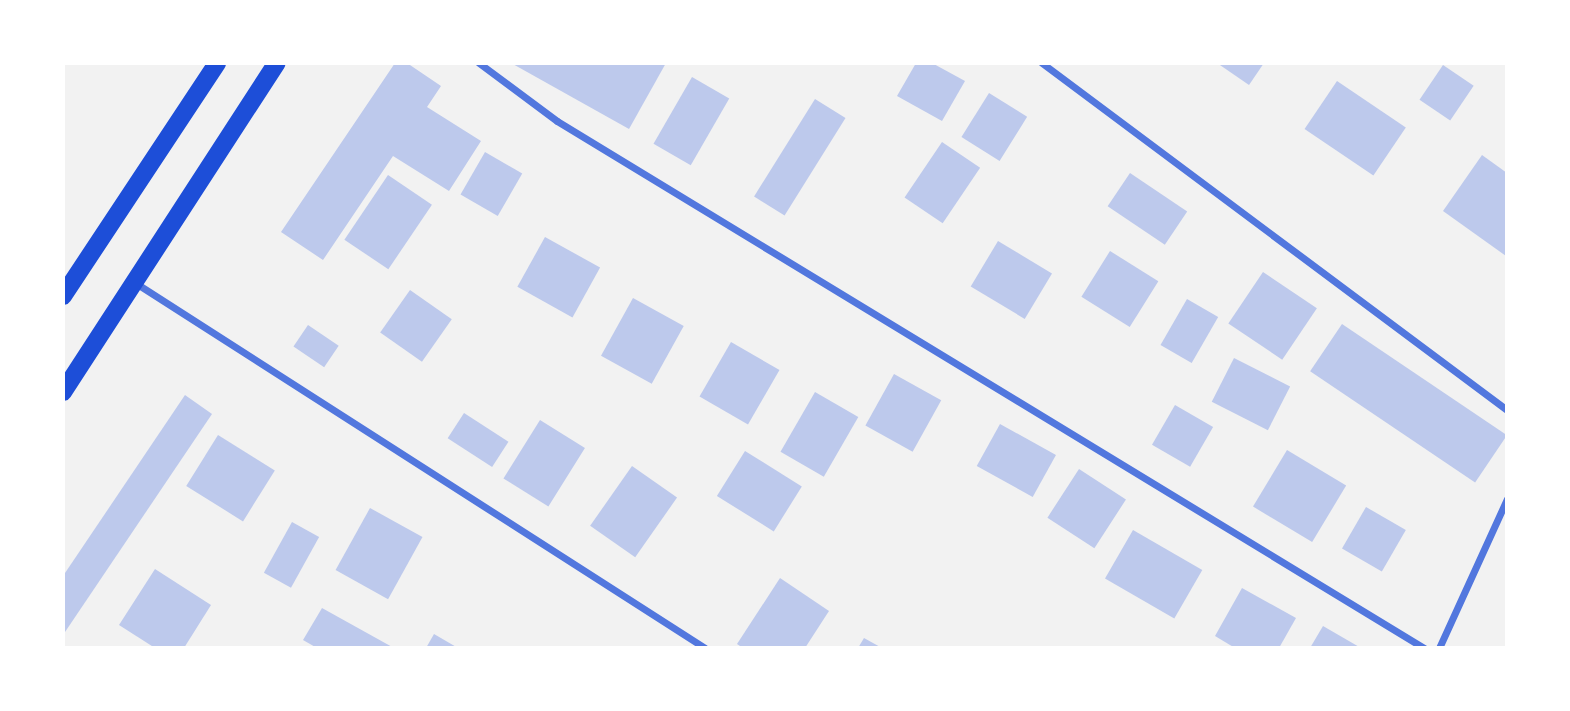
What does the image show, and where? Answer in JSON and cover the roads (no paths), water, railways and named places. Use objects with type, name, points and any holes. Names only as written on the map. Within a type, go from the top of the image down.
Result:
[{"type":"main road","points":[[63,296],[217,63]]},
{"type":"main road","points":[[63,392],[277,63]]},
{"type":"street","points":[[479,63],[557,121],[1424,648]]},
{"type":"street","points":[[1042,63],[1507,410]]},
{"type":"street","points":[[134,281],[705,648]]},
{"type":"street","points":[[1439,648],[1507,499]]}]
